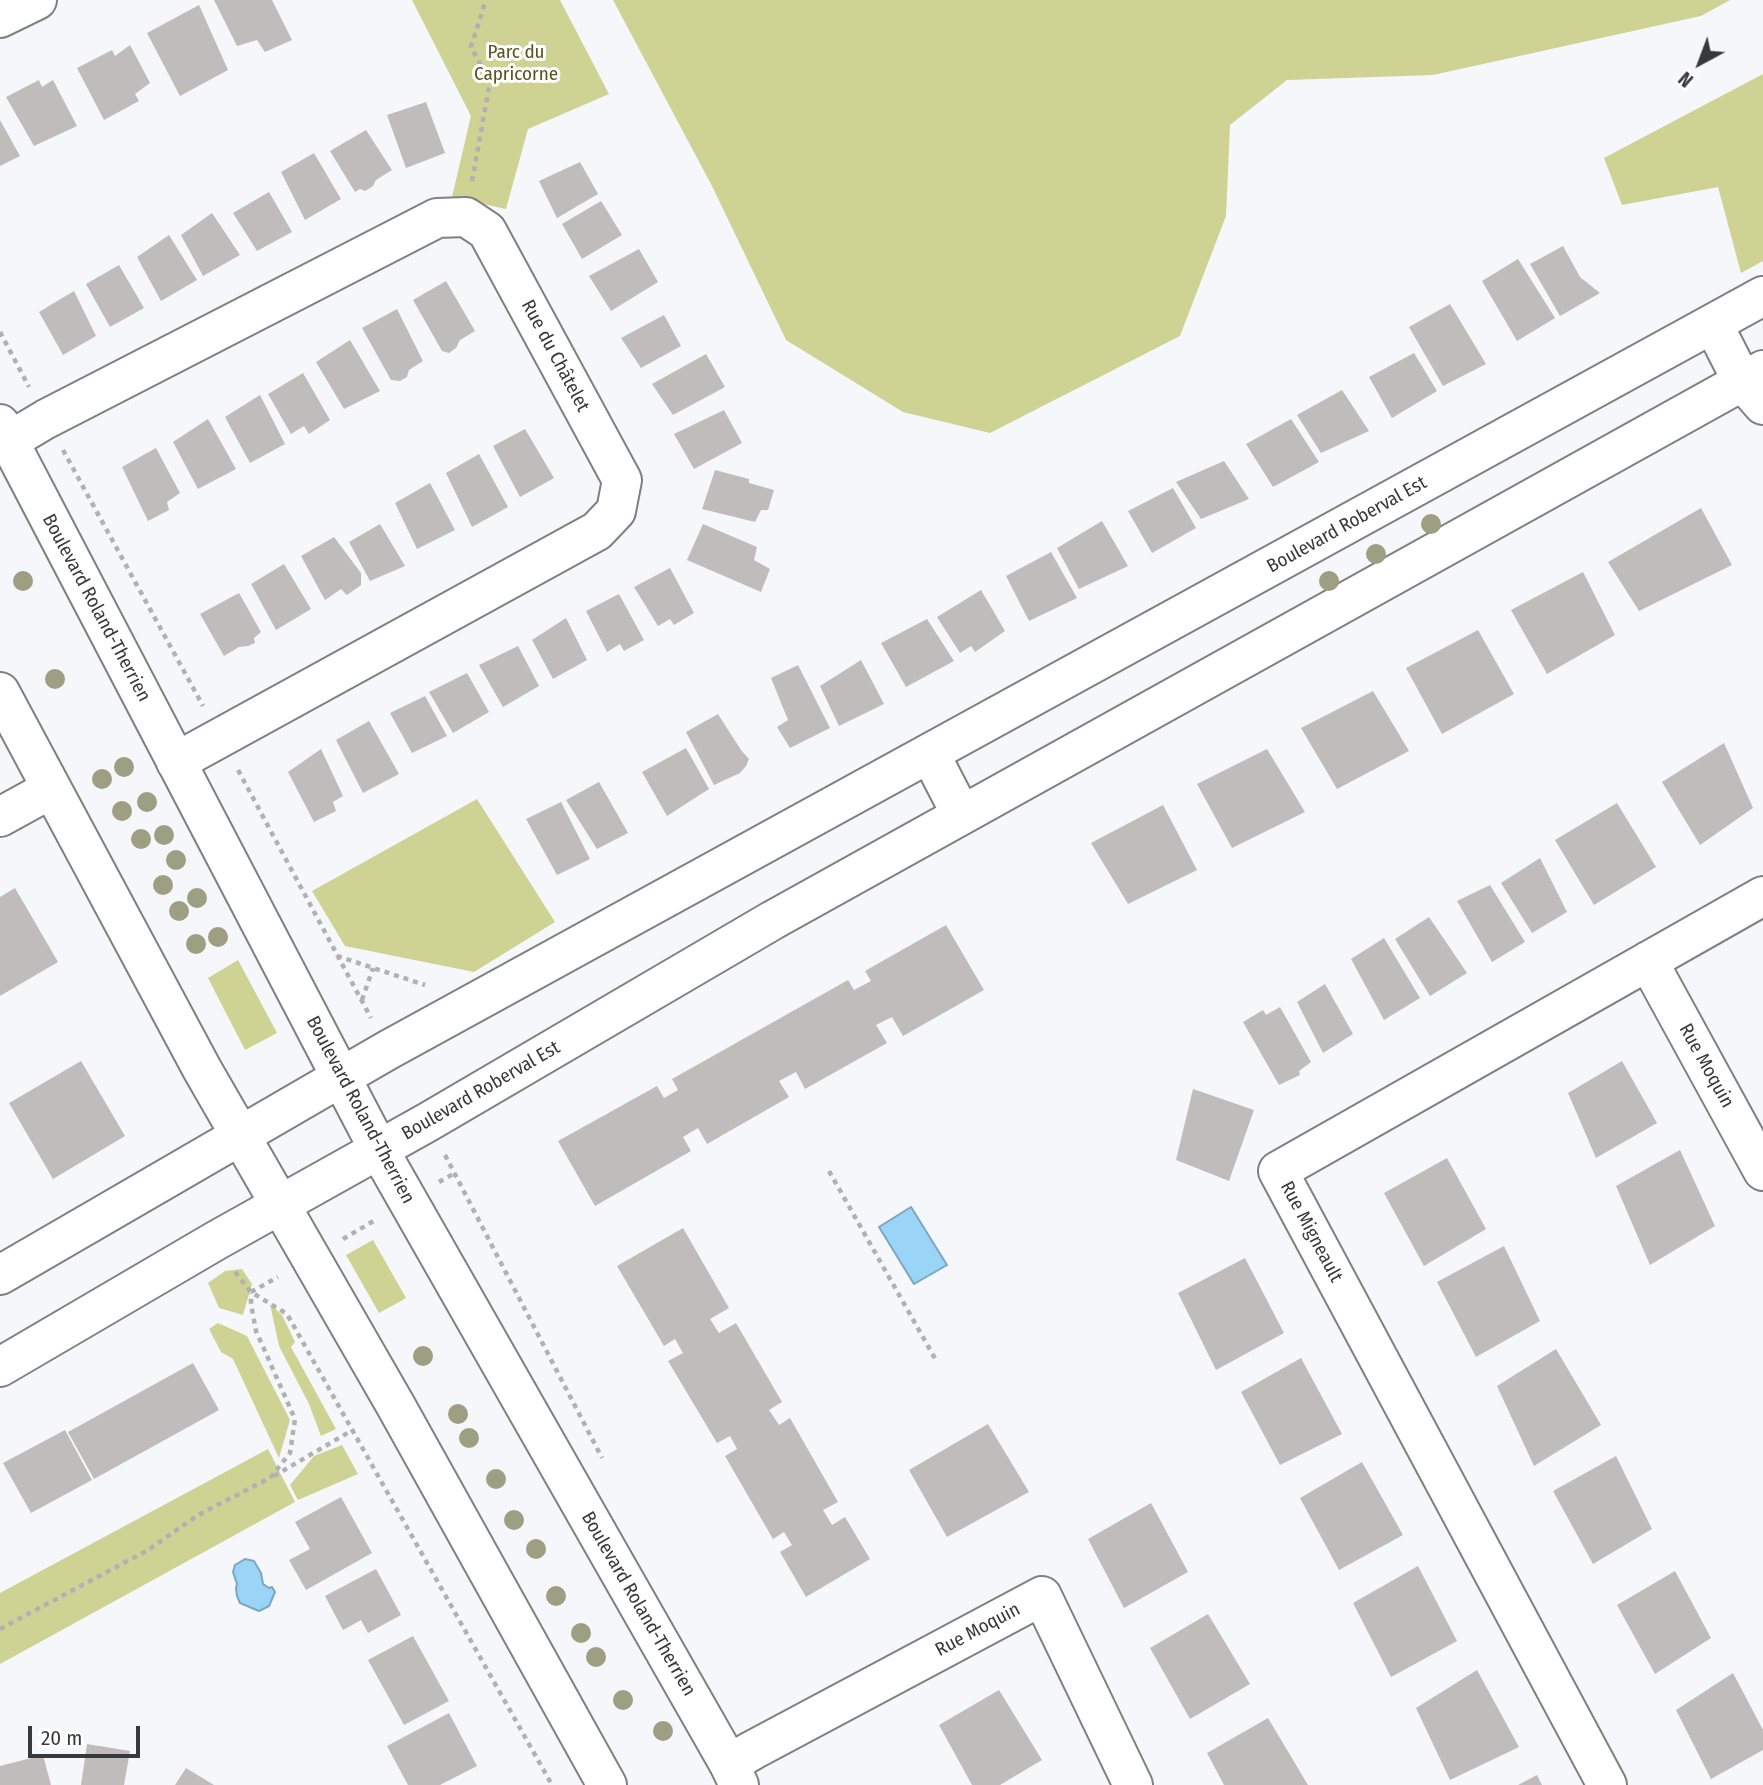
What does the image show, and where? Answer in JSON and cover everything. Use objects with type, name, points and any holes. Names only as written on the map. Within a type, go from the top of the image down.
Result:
[{"type":"street","points":[[0,18],[37,0]]},
{"type":"street","points":[[4,432],[46,419],[437,218],[466,217]]},
{"type":"street","name":"Rue du Châtelet","points":[[176,762],[597,531],[616,511],[622,480],[487,231],[466,217]]},
{"type":"street","name":"Boulevard Roberval Est","points":[[0,1275],[341,1077],[1763,296]]},
{"type":"street","points":[[1713,324],[1756,385]]},
{"type":"street","name":"Boulevard Roberval Est","points":[[0,1367],[961,814],[1756,385]]},
{"type":"street","name":"Boulevard Roland-Therrien","points":[[4,432],[379,1150],[734,1775]]},
{"type":"street","points":[[0,692],[196,1057],[396,1405],[607,1785]]},
{"type":"street","points":[[930,754],[961,814]]},
{"type":"street","points":[[0,817],[51,789]]},
{"type":"street","name":"Rue Migneault","points":[[1607,1785],[1278,1171],[1763,896]]},
{"type":"street","name":"Rue Moquin","points":[[1648,961],[1763,1171]]},
{"type":"street","name":"Rue Moquin","points":[[734,1775],[775,1738],[1042,1596],[1133,1785]]},
{"type":"path","points":[[466,217],[490,82],[471,47],[486,0]]},
{"type":"path","points":[[337,956],[475,1003]]},
{"type":"path","points":[[362,1000],[373,968]]},
{"type":"path","points":[[829,1171],[937,1362]]},
{"type":"path","points":[[251,1292],[455,1173]]},
{"type":"path","points":[[232,1267],[251,1292],[287,1314],[552,1785]]},
{"type":"path","points":[[251,1292],[256,1331],[295,1419],[290,1453],[270,1478]]},
{"type":"path","points":[[0,1629],[148,1550],[198,1515],[352,1431]]},
{"type":"green space","name":"Parc du Capricorne","points":[[412,0],[560,0],[609,94],[528,129],[506,209],[452,197],[471,116]]},
{"type":"green space","points":[[613,0],[1730,0],[1701,16],[1433,75],[1287,80],[1230,125],[1226,216],[1180,336],[990,433],[903,412],[786,340],[712,186]]},
{"type":"green space","points":[[1763,74],[1763,261],[1741,273],[1718,187],[1622,205],[1604,158]]},
{"type":"green space","points":[[477,799],[555,922],[474,972],[345,946],[312,891]]},
{"type":"green space","points":[[238,960],[277,1033],[245,1050],[208,978]]},
{"type":"green space","points":[[373,1240],[406,1298],[379,1313],[346,1255]]},
{"type":"green space","points":[[242,1269],[252,1284],[243,1315],[219,1308],[208,1283],[225,1271]]},
{"type":"green space","points":[[270,1304],[282,1315],[295,1342],[291,1347],[336,1429],[321,1436],[309,1404],[279,1346]]},
{"type":"green space","points":[[218,1323],[247,1336],[290,1420],[279,1458],[233,1359],[221,1352],[209,1329]]},
{"type":"green space","points":[[342,1445],[358,1474],[298,1500],[290,1485],[314,1456]]},
{"type":"green space","points":[[268,1449],[295,1502],[0,1664],[0,1593]]},
{"type":"water","points":[[911,1207],[947,1265],[914,1284],[879,1227]]},
{"type":"water","points":[[245,1559],[254,1561],[261,1573],[263,1584],[272,1587],[275,1592],[269,1606],[259,1611],[240,1603],[237,1596],[233,1572],[235,1565]]},
{"type":"building","points":[[214,0],[272,0],[292,40],[265,52],[257,40],[237,46]]},
{"type":"building","points":[[199,5],[228,70],[180,96],[147,33]]},
{"type":"building","points":[[130,45],[150,83],[135,94],[139,101],[104,120],[77,68],[112,50],[115,56]]},
{"type":"building","points":[[39,80],[42,87],[53,80],[77,126],[34,146],[6,97]]},
{"type":"building","points":[[426,102],[445,153],[406,168],[387,115]]},
{"type":"building","points":[[0,120],[20,156],[0,166]]},
{"type":"building","points":[[366,130],[392,170],[365,191],[360,189],[355,192],[330,151]]},
{"type":"building","points":[[314,153],[341,199],[305,220],[281,172]]},
{"type":"building","points":[[580,162],[598,194],[557,218],[539,181]]},
{"type":"building","points":[[269,192],[292,232],[257,251],[233,213]]},
{"type":"building","points":[[601,201],[622,235],[582,259],[562,224]]},
{"type":"building","points":[[212,213],[240,255],[203,276],[181,235]]},
{"type":"building","points":[[169,235],[197,280],[161,301],[137,257]]},
{"type":"building","points":[[1563,246],[1580,277],[1600,293],[1560,316],[1530,264]]},
{"type":"building","points":[[639,249],[658,282],[611,311],[589,276]]},
{"type":"building","points":[[1518,259],[1555,318],[1517,341],[1482,281]]},
{"type":"building","points":[[119,265],[144,308],[110,327],[86,284]]},
{"type":"building","points":[[446,281],[475,331],[460,340],[456,348],[449,353],[442,351],[413,300]]},
{"type":"building","points":[[74,291],[96,336],[63,355],[39,312]]},
{"type":"building","points":[[1450,304],[1486,364],[1443,386],[1409,327]]},
{"type":"building","points":[[397,309],[423,361],[409,370],[407,377],[400,381],[391,380],[362,328]]},
{"type":"building","points":[[664,315],[681,346],[641,368],[621,338]]},
{"type":"building","points":[[350,340],[380,391],[344,409],[316,362]]},
{"type":"building","points":[[1414,353],[1437,391],[1392,418],[1369,377]]},
{"type":"building","points":[[706,354],[725,387],[673,415],[652,384]]},
{"type":"building","points":[[303,373],[330,420],[309,434],[304,426],[291,434],[268,394]]},
{"type":"building","points":[[1342,390],[1369,431],[1321,453],[1297,415]]},
{"type":"building","points":[[260,395],[285,444],[250,463],[225,417]]},
{"type":"building","points":[[724,410],[742,443],[694,469],[674,434]]},
{"type":"building","points":[[208,419],[236,469],[198,489],[173,442]]},
{"type":"building","points":[[1291,419],[1319,462],[1273,487],[1246,444]]},
{"type":"building","points":[[525,429],[554,478],[520,497],[493,446]]},
{"type":"building","points":[[156,448],[180,493],[167,502],[169,510],[148,521],[122,467]]},
{"type":"building","points":[[479,454],[508,507],[472,527],[446,473]]},
{"type":"building","points":[[1224,461],[1249,499],[1201,519],[1176,482]]},
{"type":"building","points":[[715,470],[749,479],[749,483],[774,490],[768,510],[761,510],[755,522],[702,509]]},
{"type":"building","points":[[430,483],[455,530],[417,549],[395,503]]},
{"type":"building","points":[[1173,488],[1196,528],[1152,553],[1128,511]]},
{"type":"building","points":[[1701,508],[1732,565],[1639,611],[1608,562]]},
{"type":"building","points":[[1102,521],[1128,566],[1079,589],[1057,548]]},
{"type":"building","points":[[380,524],[405,566],[370,581],[349,542]]},
{"type":"building","points":[[703,524],[757,547],[754,560],[770,569],[761,592],[687,560]]},
{"type":"building","points":[[334,537],[361,573],[361,585],[347,595],[341,589],[325,600],[301,556]]},
{"type":"building","points":[[1051,552],[1077,598],[1029,621],[1006,576]]},
{"type":"building","points":[[284,564],[311,609],[276,630],[251,584]]},
{"type":"building","points":[[670,568],[694,613],[674,625],[670,619],[658,626],[634,587]]},
{"type":"building","points":[[1583,572],[1615,635],[1547,674],[1511,610]]},
{"type":"building","points":[[981,590],[1005,631],[975,652],[971,646],[960,653],[937,617]]},
{"type":"building","points":[[239,593],[261,632],[254,638],[255,643],[239,647],[224,656],[200,614]]},
{"type":"building","points":[[619,594],[644,640],[624,651],[620,644],[607,652],[586,611]]},
{"type":"building","points":[[566,618],[587,660],[553,679],[532,640]]},
{"type":"building","points":[[927,619],[954,661],[906,687],[881,643]]},
{"type":"building","points":[[1478,630],[1514,694],[1442,734],[1406,668]]},
{"type":"building","points":[[518,646],[539,686],[503,707],[479,665]]},
{"type":"building","points":[[861,660],[884,704],[839,726],[820,686]]},
{"type":"building","points":[[798,665],[830,728],[790,748],[777,727],[788,720],[771,678]]},
{"type":"building","points":[[467,673],[489,712],[453,733],[429,692]]},
{"type":"building","points":[[1373,691],[1409,751],[1337,789],[1301,728]]},
{"type":"building","points":[[425,696],[447,736],[412,753],[390,713]]},
{"type":"building","points":[[718,714],[749,759],[740,773],[714,785],[686,732]]},
{"type":"building","points":[[369,721],[399,774],[363,793],[336,740]]},
{"type":"building","points":[[1724,743],[1753,808],[1700,845],[1662,782]]},
{"type":"building","points":[[686,748],[709,789],[667,816],[642,772]]},
{"type":"building","points":[[321,749],[343,796],[333,802],[336,811],[314,822],[288,772]]},
{"type":"building","points":[[1267,749],[1305,812],[1232,848],[1197,784]]},
{"type":"building","points":[[599,782],[628,833],[597,849],[566,800]]},
{"type":"building","points":[[561,802],[590,859],[557,875],[526,819]]},
{"type":"building","points":[[1617,803],[1656,867],[1594,905],[1555,840]]},
{"type":"building","points":[[1163,805],[1197,870],[1128,904],[1091,843]]},
{"type":"building","points":[[1540,858],[1567,912],[1532,933],[1501,883]]},
{"type":"building","points":[[1490,885],[1525,942],[1492,962],[1457,901]]},
{"type":"building","points":[[15,888],[58,962],[0,996],[0,897]]},
{"type":"building","points":[[1429,917],[1467,973],[1430,996],[1395,939]]},
{"type":"building","points":[[946,925],[984,990],[903,1036],[892,1017],[876,1025],[887,1043],[805,1089],[796,1072],[779,1081],[789,1097],[707,1144],[698,1128],[683,1137],[691,1151],[595,1206],[558,1141],[657,1086],[664,1098],[678,1090],[672,1079],[848,980],[854,990],[871,981],[865,971]]},
{"type":"building","points":[[1384,938],[1420,998],[1384,1020],[1351,959]]},
{"type":"building","points":[[1325,984],[1353,1034],[1323,1053],[1297,1002]]},
{"type":"building","points":[[1280,1007],[1311,1062],[1299,1071],[1300,1075],[1279,1085],[1243,1022],[1263,1010],[1266,1015]]},
{"type":"building","points":[[81,1061],[125,1136],[53,1179],[9,1103]]},
{"type":"building","points":[[1622,1061],[1657,1123],[1596,1158],[1568,1093]]},
{"type":"building","points":[[1193,1089],[1254,1110],[1229,1181],[1176,1160]]},
{"type":"building","points":[[1680,1150],[1715,1226],[1650,1265],[1616,1186]]},
{"type":"building","points":[[1447,1158],[1486,1229],[1424,1266],[1384,1193]]},
{"type":"building","points":[[683,1228],[729,1308],[710,1319],[719,1333],[736,1323],[782,1402],[769,1410],[779,1425],[790,1418],[838,1502],[823,1510],[832,1525],[845,1517],[870,1559],[806,1597],[780,1552],[792,1545],[784,1532],[773,1539],[725,1456],[737,1449],[730,1436],[717,1443],[668,1361],[683,1353],[675,1339],[664,1346],[617,1266]]},
{"type":"building","points":[[1504,1246],[1540,1321],[1476,1357],[1437,1282]]},
{"type":"building","points":[[1245,1258],[1284,1333],[1216,1370],[1178,1293]]},
{"type":"building","points":[[1556,1349],[1601,1425],[1534,1466],[1497,1386]]},
{"type":"building","points":[[1301,1358],[1342,1434],[1280,1465],[1241,1392]]},
{"type":"building","points":[[193,1363],[219,1410],[94,1479],[68,1432]]},
{"type":"building","points":[[988,1424],[1029,1492],[947,1537],[909,1470]]},
{"type":"building","points":[[65,1430],[92,1480],[31,1513],[3,1463]]},
{"type":"building","points":[[1616,1456],[1652,1529],[1593,1564],[1553,1491]]},
{"type":"building","points":[[1362,1462],[1403,1535],[1339,1570],[1300,1498]]},
{"type":"building","points":[[341,1497],[372,1553],[306,1590],[289,1560],[310,1549],[295,1522]]},
{"type":"building","points":[[1151,1503],[1188,1572],[1124,1608],[1088,1539]]},
{"type":"building","points":[[1418,1566],[1457,1641],[1391,1677],[1353,1603]]},
{"type":"building","points":[[376,1569],[401,1615],[368,1633],[361,1620],[343,1630],[325,1596]]},
{"type":"building","points":[[1675,1571],[1711,1638],[1655,1674],[1617,1605]]},
{"type":"building","points":[[1208,1614],[1250,1684],[1190,1719],[1150,1648]]},
{"type":"building","points":[[413,1636],[449,1701],[404,1725],[368,1660]]},
{"type":"building","points":[[1477,1670],[1519,1747],[1450,1780],[1416,1708]]},
{"type":"building","points":[[1733,1673],[1763,1730],[1763,1750],[1711,1779],[1676,1710]]},
{"type":"building","points":[[999,1690],[1042,1760],[1000,1785],[972,1785],[939,1725]]},
{"type":"building","points":[[449,1713],[477,1766],[440,1785],[408,1785],[387,1746]]},
{"type":"building","points":[[1268,1718],[1308,1785],[1224,1785],[1207,1753]]},
{"type":"building","points":[[87,1744],[130,1751],[124,1785],[81,1785]]},
{"type":"building","points":[[43,1755],[51,1785],[0,1785],[0,1766]]},
{"type":"building","points":[[186,1768],[214,1785],[175,1785]]},
{"type":"building","points":[[1537,1775],[1542,1785],[1518,1785]]}]
